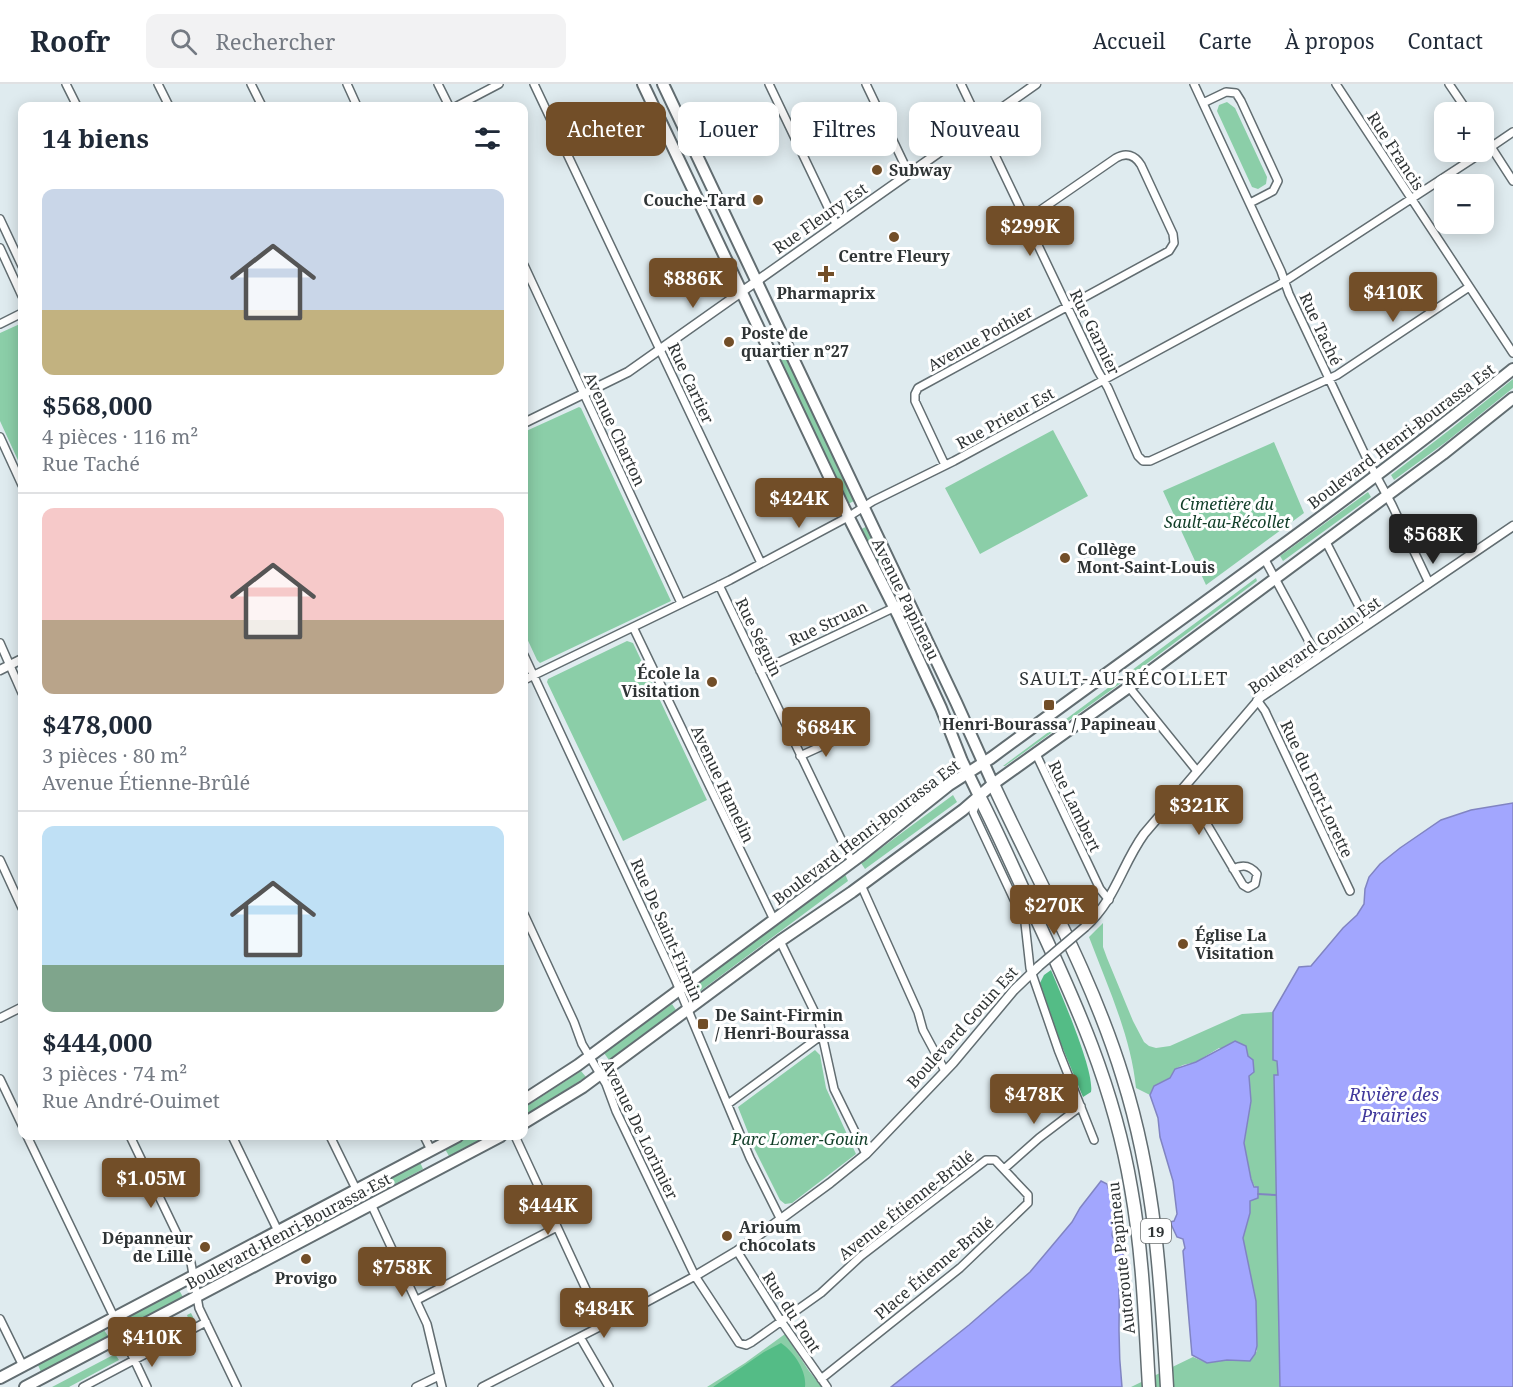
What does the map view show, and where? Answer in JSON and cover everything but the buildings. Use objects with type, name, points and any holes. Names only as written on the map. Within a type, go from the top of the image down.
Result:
[{"type":"highway","name":"19","points":[[993,784],[1089,988],[1126,1086],[1143,1151],[1154,1217],[1167,1387]]},
{"type":"highway","name":"Autoroute Papineau","points":[[979,796],[1073,997],[1094,1048],[1111,1101],[1125,1156],[1136,1218],[1149,1387]]},
{"type":"main road","name":"Avenue Papineau","points":[[642,84],[848,517],[894,607],[979,796]]},
{"type":"main road","name":"Avenue Papineau","points":[[663,84],[993,784]]},
{"type":"main road","name":"Boulevard Henri-Bourassa Est","points":[[528,1098],[590,1057],[852,862],[949,785],[984,763],[1376,476],[1513,369]]},
{"type":"main road","points":[[528,1121],[564,1100],[601,1074],[780,941],[861,885],[993,784],[1129,687],[1452,447],[1513,398]]},
{"type":"main road","name":"Boulevard Henri-Bourassa Est","points":[[0,1378],[450,1140]]},
{"type":"main road","name":"Boulevard Henri-Bourassa Est","points":[[25,1387],[493,1140]]},
{"type":"street","points":[[66,84],[75,102]]},
{"type":"street","points":[[158,84],[167,102]]},
{"type":"street","points":[[252,84],[260,102]]},
{"type":"street","points":[[347,84],[355,102]]},
{"type":"street","points":[[438,84],[447,102]]},
{"type":"street","points":[[465,102],[499,84]]},
{"type":"street","name":"Rue Cartier","points":[[534,84],[761,563]]},
{"type":"street","points":[[769,84],[836,224]]},
{"type":"street","points":[[866,84],[909,174]]},
{"type":"street","name":"Rue Garnier","points":[[962,84],[970,102]]},
{"type":"street","name":"Rue Fleury Est","points":[[1010,102],[1036,84]]},
{"type":"street","name":"Rue Taché","points":[[1194,84],[1329,379],[1429,583]]},
{"type":"street","name":"Rue Francis","points":[[1336,84],[1513,353]]},
{"type":"street","points":[[1449,84],[1461,102]]},
{"type":"street","points":[[1203,103],[1224,93],[1231,92],[1239,96],[1278,181],[1273,191],[1250,203]]},
{"type":"street","name":"Rue Prieur Est","points":[[1494,145],[1513,132]]},
{"type":"street","name":"Avenue Pothier","points":[[945,465],[915,403],[914,397],[918,388],[1171,249],[1174,243],[1174,236],[1138,160],[1128,155],[1121,156],[1026,220]]},
{"type":"street","name":"Rue Fleury Est","points":[[528,421],[628,372],[741,290],[934,156]]},
{"type":"street","name":"Rue Garnier","points":[[996,156],[1066,306],[1108,388],[1138,456],[1143,461],[1148,461],[1329,379]]},
{"type":"street","points":[[1494,159],[1513,181]]},
{"type":"street","name":"Rue Prieur Est","points":[[528,678],[761,563],[1285,281],[1468,162]]},
{"type":"street","points":[[0,219],[18,257]]},
{"type":"street","points":[[0,248],[18,287]]},
{"type":"street","name":"Avenue Charton","points":[[528,274],[681,603]]},
{"type":"street","points":[[1329,379],[1469,287]]},
{"type":"street","points":[[0,324],[18,315]]},
{"type":"street","points":[[0,438],[18,476]]},
{"type":"street","name":"Boulevard Gouin Est","points":[[482,1387],[603,1326],[695,1276],[736,1251],[866,1154],[945,1071],[1032,973],[1099,914],[1109,900],[1136,846],[1257,700],[1513,526]]},
{"type":"street","points":[[1325,540],[1368,624]]},
{"type":"street","points":[[1264,558],[1318,657]]},
{"type":"street","name":"Rue Séguin","points":[[719,585],[852,862]]},
{"type":"street","name":"Rue Struan","points":[[760,671],[908,601]]},
{"type":"street","name":"Avenue Hamelin","points":[[633,627],[774,920]]},
{"type":"street","points":[[0,643],[18,685]]},
{"type":"street","points":[[0,670],[18,662]]},
{"type":"street","name":"Rue De Saint-Firmin","points":[[528,664],[680,990],[750,1158],[780,1218]]},
{"type":"street","points":[[1129,687],[1197,771]]},
{"type":"street","name":"Rue du Fort-Lorette","points":[[1257,700],[1265,711],[1350,891]]},
{"type":"street","points":[[800,756],[842,737]]},
{"type":"street","name":"Rue Lambert","points":[[1036,754],[1100,889],[1109,900]]},
{"type":"street","points":[[1181,790],[1192,799],[1233,869]]},
{"type":"street","name":"Avenue Papineau","points":[[979,796],[973,812],[1026,923],[1032,973],[1059,1052],[1094,1140]]},
{"type":"street","points":[[0,860],[18,899]]},
{"type":"street","points":[[861,885],[918,1012],[923,1030],[945,1071]]},
{"type":"street","name":"Avenue De Lorimier","points":[[528,923],[695,1276],[735,1340],[746,1345]]},
{"type":"street","points":[[780,941],[819,1021],[834,1089],[866,1154]]},
{"type":"street","points":[[0,1018],[18,1009]]},
{"type":"street","points":[[728,1104],[822,1035]]},
{"type":"street","points":[[0,1078],[18,1116]]},
{"type":"street","points":[[1004,1169],[1039,1138],[1081,1106]]},
{"type":"street","points":[[29,1140],[114,1317]]},
{"type":"street","points":[[132,1140],[191,1263],[199,1308],[237,1387]]},
{"type":"street","points":[[234,1140],[278,1231]]},
{"type":"street","points":[[332,1140],[356,1189]]},
{"type":"street","points":[[426,1140],[431,1150]]},
{"type":"street","points":[[517,1140],[603,1326]]},
{"type":"street","name":"Avenue Étienne-Brûlé","points":[[746,1345],[821,1293],[861,1256],[984,1161],[993,1159],[1004,1169]]},
{"type":"street","name":"Place Étienne-Brûlé","points":[[821,1379],[960,1268],[1028,1203],[1028,1195],[1004,1169]]},
{"type":"street","points":[[372,1204],[429,1331],[442,1387]]},
{"type":"street","points":[[417,1300],[557,1227]]},
{"type":"street","name":"Rue du Pont","points":[[736,1251],[827,1387]]},
{"type":"street","points":[[0,1319],[23,1366]]},
{"type":"street","points":[[83,1387],[206,1322]]},
{"type":"street","points":[[123,1336],[147,1387]]},
{"type":"street","points":[[580,1337],[609,1387]]},
{"type":"street","points":[[416,1387],[439,1376]]},
{"type":"green space","points":[[1227,102],[1235,108],[1267,177],[1266,184],[1258,189],[1252,187],[1217,111],[1219,105]]},
{"type":"green space","points":[[18,325],[18,460],[0,421],[0,333]]},
{"type":"green space","points":[[786,357],[854,501],[848,504],[780,360]]},
{"type":"green space","points":[[1513,379],[1513,388],[1394,480],[1391,475]]},
{"type":"green space","points":[[581,408],[671,601],[540,663],[528,641],[528,430]]},
{"type":"green space","points":[[1053,430],[1088,496],[980,554],[945,488]]},
{"type":"green space","name":"Cimetière du Sault-au-Récollet","points":[[1274,442],[1304,513],[1206,585],[1163,491]]},
{"type":"green space","points":[[1368,492],[1371,497],[1283,561],[1280,556]]},
{"type":"green space","points":[[866,527],[897,591],[861,529]]},
{"type":"green space","points":[[1256,578],[1257,581],[1121,683],[1003,766]]},
{"type":"green space","points":[[627,641],[633,643],[707,800],[623,841],[547,682],[548,679]]},
{"type":"green space","points":[[953,795],[957,802],[865,869],[861,863]]},
{"type":"green space","points":[[845,874],[848,881],[699,992],[695,986]]},
{"type":"green space","points":[[1103,923],[1103,947],[1107,958],[1133,1021],[1144,1042],[1149,1046],[1156,1048],[1170,1046],[1242,1014],[1273,1012],[1273,1060],[1277,1061],[1278,1075],[1274,1075],[1280,1387],[1131,1387],[1193,1357],[1207,1363],[1227,1360],[1250,1361],[1257,1351],[1254,1291],[1243,1238],[1250,1213],[1250,1201],[1258,1198],[1258,1187],[1255,1187],[1251,1179],[1244,1143],[1251,1101],[1247,1050],[1219,1048],[1196,1062],[1175,1069],[1170,1078],[1154,1086],[1150,1095],[1136,1088],[1124,1030],[1089,937]]},
{"type":"green space","points":[[1051,970],[1088,1067],[1091,1092],[1083,1097],[1061,1044],[1040,983],[1044,975]]},
{"type":"green space","points":[[672,1004],[676,1010],[609,1060],[604,1053]]},
{"type":"green space","name":"Parc Lomer-Gouin","points":[[815,1050],[820,1055],[826,1088],[856,1154],[792,1203],[785,1204],[780,1200],[755,1150],[738,1107]]},
{"type":"green space","points":[[581,1071],[586,1077],[528,1113],[528,1105]]},
{"type":"green space","points":[[463,1140],[479,1140],[449,1156],[445,1149]]},
{"type":"green space","points":[[420,1162],[423,1169],[378,1193],[374,1186]]},
{"type":"green space","points":[[349,1200],[353,1207],[213,1281],[210,1274]]},
{"type":"green space","points":[[179,1290],[183,1297],[133,1323],[129,1317]]},
{"type":"green space","points":[[191,1313],[195,1321],[145,1347],[141,1340],[183,1318],[184,1320],[188,1318],[187,1315]]},
{"type":"green space","points":[[104,1330],[108,1336],[41,1372],[38,1365]]},
{"type":"green space","points":[[785,1334],[822,1387],[707,1387],[745,1363]]},
{"type":"green space","points":[[781,1343],[799,1362],[804,1375],[805,1387],[713,1387],[764,1352]]},
{"type":"green space","points":[[115,1354],[119,1360],[69,1387],[52,1387]]},
{"type":"water","name":"Rivière des Prairies","points":[[1513,803],[1513,1387],[1280,1387],[1274,1075],[1278,1075],[1277,1061],[1273,1060],[1273,1012],[1299,967],[1311,966],[1357,915],[1364,904],[1369,877],[1380,864],[1441,820],[1471,810]]},
{"type":"water","points":[[1235,1041],[1246,1046],[1248,1056],[1253,1060],[1254,1072],[1249,1076],[1251,1101],[1244,1143],[1251,1179],[1254,1187],[1258,1187],[1258,1198],[1250,1201],[1250,1213],[1243,1238],[1256,1301],[1257,1346],[1250,1361],[1227,1360],[1207,1363],[1192,1355],[1183,1251],[1185,1248],[1183,1239],[1177,1237],[1170,1222],[1174,1221],[1177,1214],[1173,1181],[1150,1095],[1154,1086],[1170,1078],[1175,1069],[1196,1062]]},
{"type":"water","points":[[1101,1181],[1107,1184],[1114,1207],[1115,1221],[1112,1237],[1126,1259],[1122,1262],[1118,1273],[1122,1387],[891,1387],[969,1325],[1030,1272],[1072,1222]]},
{"type":"waterway","points":[[1258,1194],[1276,1195]]},
{"type":"place","name":"Subway","points":[[877,170]]},
{"type":"place","name":"Couche-Tard","points":[[758,200]]},
{"type":"place","name":"Centre Fleury","points":[[894,237]]},
{"type":"place","name":"Pharmaprix","points":[[826,274]]},
{"type":"place","name":"Poste de quartier n°27","points":[[729,342]]},
{"type":"place","name":"Collège Mont-Saint-Louis","points":[[1065,558]]},
{"type":"place","name":"École la Visitation","points":[[712,682]]},
{"type":"place","name":"Henri-Bourassa / Papineau","points":[[1049,705]]},
{"type":"place","name":"Église La Visitation","points":[[1183,944]]},
{"type":"place","name":"De Saint-Firmin / Henri-Bourassa","points":[[703,1024]]},
{"type":"place","name":"Arioum chocolats","points":[[727,1236]]},
{"type":"place","name":"Dépanneur de Lille","points":[[205,1247]]},
{"type":"place","name":"Provigo","points":[[306,1259]]},
{"type":"district","name":"SAULT-AU-RÉCOLLET","points":[[1124,678]]}]
